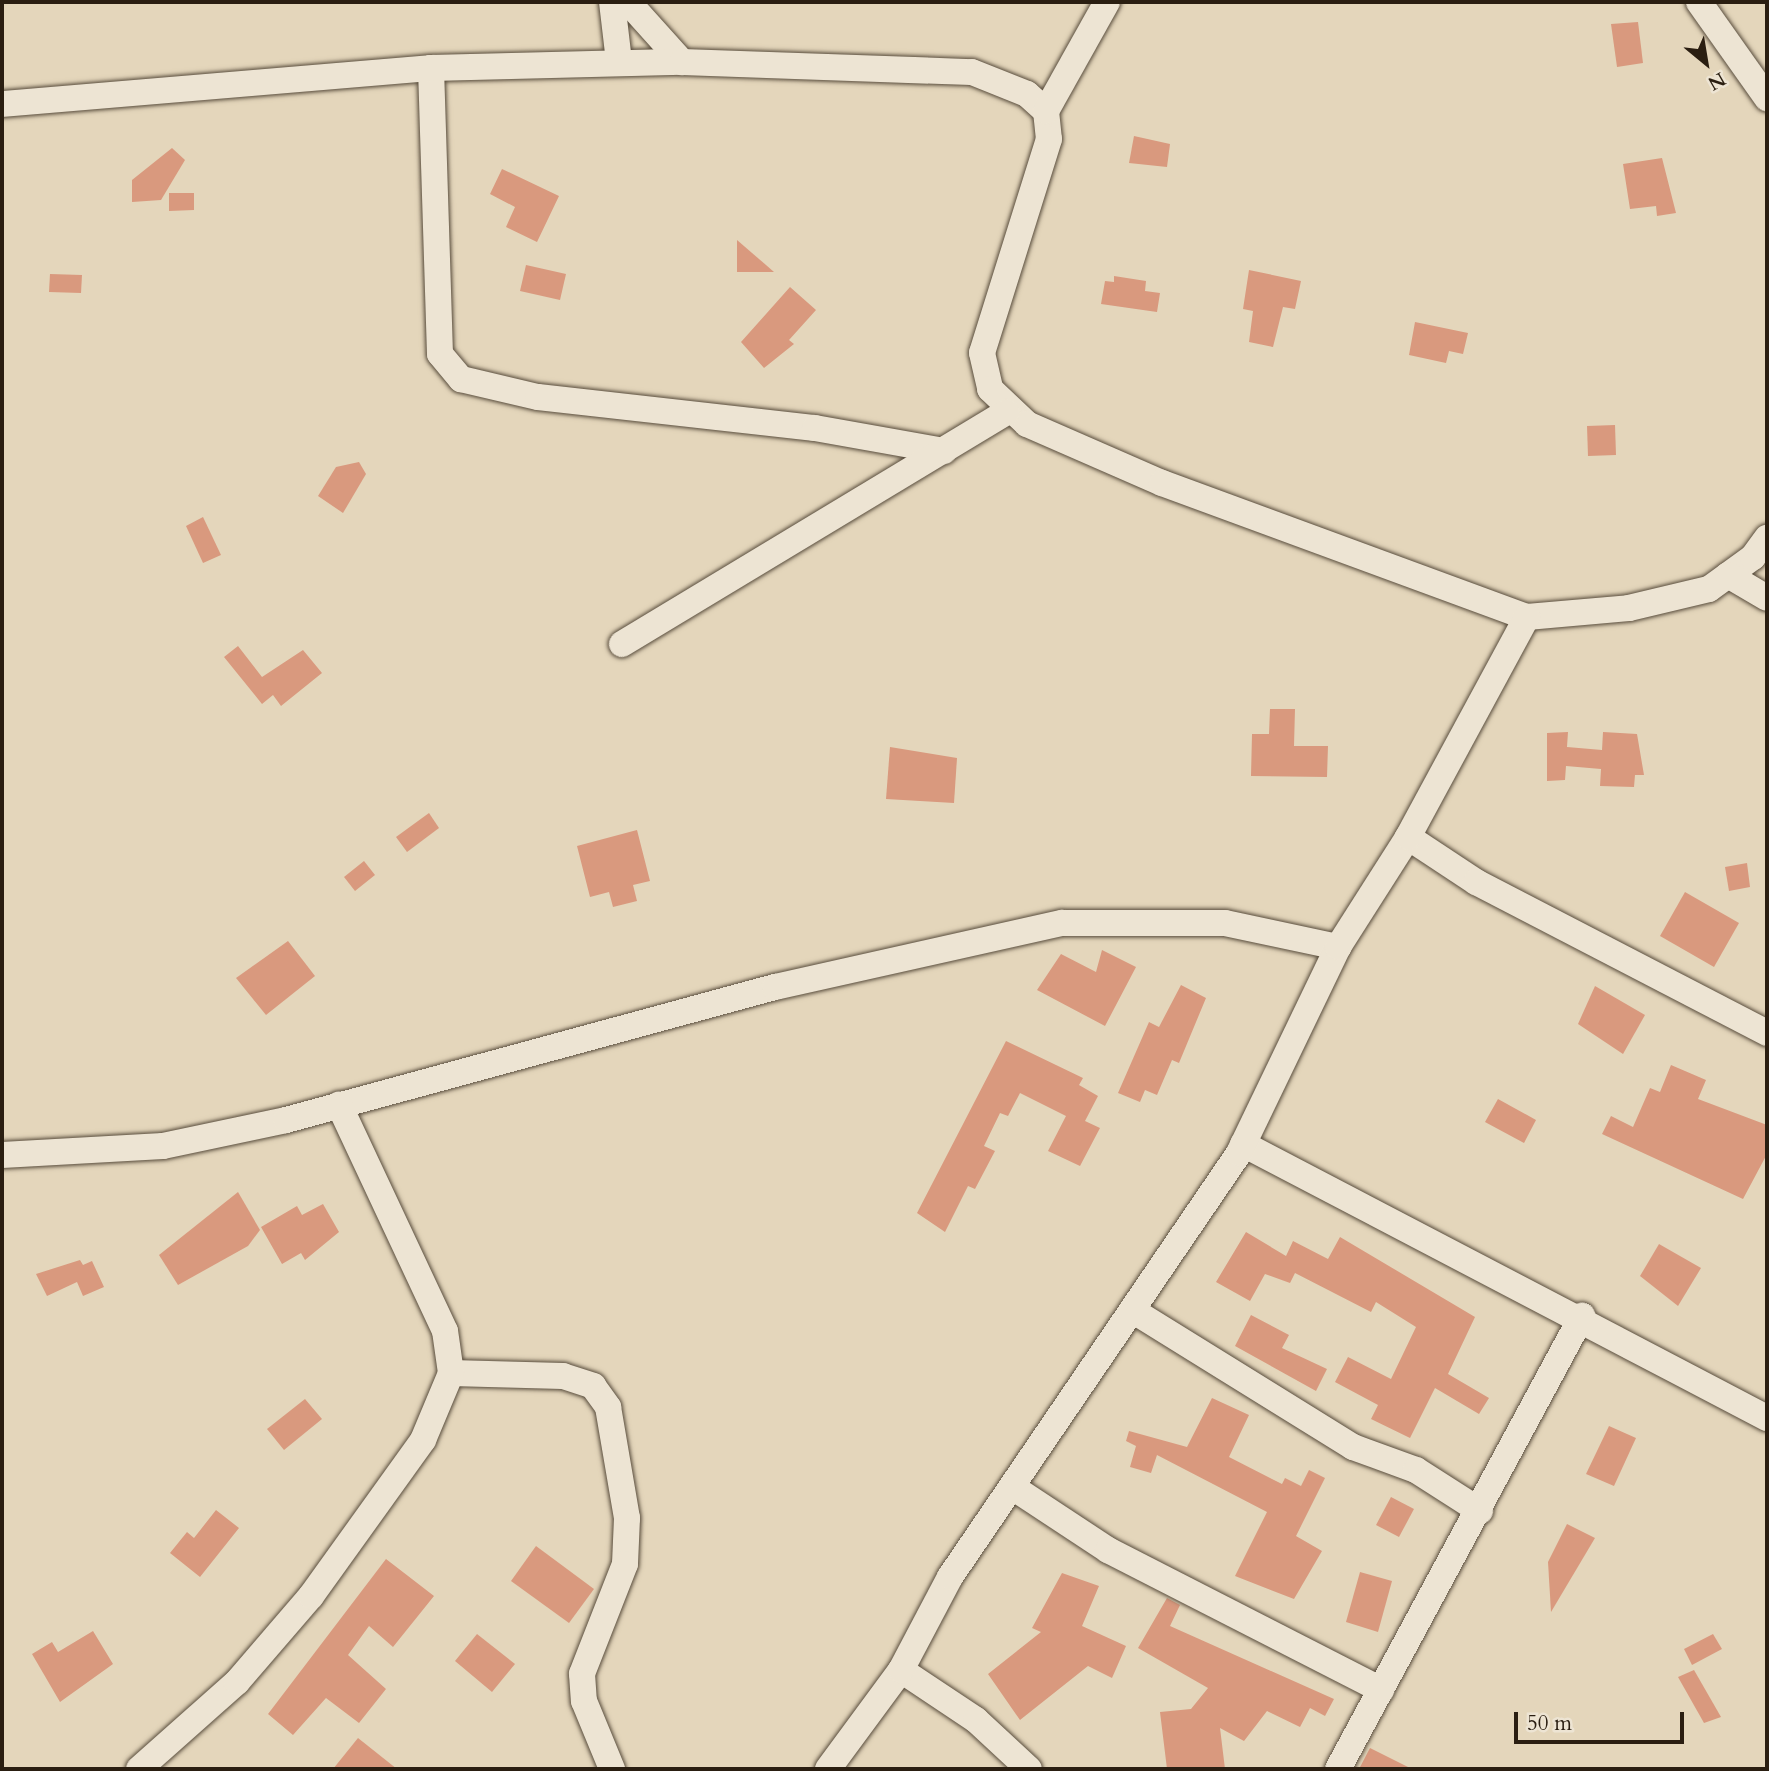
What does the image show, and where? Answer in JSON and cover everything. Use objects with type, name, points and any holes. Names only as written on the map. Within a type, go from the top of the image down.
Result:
[{"type":"street","points":[[612,2],[619,62]]},
{"type":"street","points":[[628,2],[682,62]]},
{"type":"street","points":[[1107,2],[1046,111],[1049,139],[982,353],[990,389],[1007,412],[1126,469],[1527,617],[1629,608],[1709,589],[1767,538]]},
{"type":"street","points":[[1699,2],[1767,98]]},
{"type":"street","points":[[2,104],[431,68],[682,62],[972,72],[1027,94],[1046,111]]},
{"type":"street","points":[[431,68],[440,354],[461,379],[538,397],[815,428],[944,451]]},
{"type":"street","points":[[622,644],[1007,412]]},
{"type":"street","points":[[1728,575],[1767,598]]},
{"type":"street","points":[[828,1769],[901,1670],[950,1577],[1014,1488],[1243,1144],[1338,947],[1408,837],[1527,617]]},
{"type":"street","points":[[1408,837],[1476,882],[1767,1033]]},
{"type":"street","points":[[2,1155],[163,1146],[339,1105],[775,987],[1062,923],[1226,923],[1338,947]]},
{"type":"street","points":[[139,1769],[169,1758],[311,1596],[424,1440],[452,1373],[445,1331],[339,1105]]},
{"type":"street","points":[[1243,1144],[1467,1263],[1581,1316],[1767,1418]]},
{"type":"street","points":[[1132,1310],[1353,1447],[1416,1470],[1480,1511]]},
{"type":"street","points":[[1338,1769],[1480,1511],[1581,1316]]},
{"type":"street","points":[[452,1373],[562,1376],[593,1386],[608,1407],[627,1518],[625,1564],[582,1674],[584,1701],[612,1769]]},
{"type":"street","points":[[1014,1488],[1108,1550],[1381,1690]]},
{"type":"street","points":[[901,1670],[976,1720],[1029,1769]]},
{"type":"building","points":[[1638,22],[1643,63],[1617,67],[1611,24]]},
{"type":"building","points":[[1134,136],[1170,144],[1167,167],[1129,163]]},
{"type":"building","points":[[172,148],[185,160],[161,200],[132,202],[132,180]]},
{"type":"building","points":[[1662,158],[1676,213],[1657,216],[1656,206],[1630,209],[1623,164]]},
{"type":"building","points":[[502,169],[559,196],[537,242],[506,227],[515,207],[490,194]]},
{"type":"building","points":[[169,193],[194,193],[194,210],[169,211]]},
{"type":"building","points":[[737,240],[774,272],[737,272]]},
{"type":"building","points":[[526,265],[566,274],[560,300],[520,291]]},
{"type":"building","points":[[1249,270],[1301,281],[1295,309],[1283,307],[1273,347],[1249,342],[1253,311],[1243,309]]},
{"type":"building","points":[[50,274],[82,275],[81,293],[49,292]]},
{"type":"building","points":[[1114,276],[1146,281],[1145,291],[1160,293],[1157,312],[1101,304],[1105,281],[1114,282]]},
{"type":"building","points":[[790,287],[816,310],[789,340],[794,344],[764,368],[741,342]]},
{"type":"building","points":[[1415,322],[1468,333],[1463,354],[1449,351],[1446,363],[1409,355]]},
{"type":"building","points":[[1615,425],[1616,455],[1588,456],[1587,426]]},
{"type":"building","points":[[359,462],[366,474],[343,513],[318,496],[336,467]]},
{"type":"building","points":[[203,517],[221,555],[203,563],[186,526]]},
{"type":"building","points":[[238,646],[262,677],[303,650],[322,673],[281,706],[273,695],[262,704],[224,657]]},
{"type":"building","points":[[1270,709],[1295,709],[1294,746],[1328,746],[1327,777],[1251,776],[1252,734],[1269,734]]},
{"type":"building","points":[[1568,732],[1567,747],[1602,750],[1603,732],[1637,734],[1644,775],[1635,775],[1634,787],[1600,786],[1601,769],[1566,766],[1565,780],[1547,781],[1547,733]]},
{"type":"building","points":[[890,747],[957,758],[954,803],[886,799]]},
{"type":"building","points":[[429,813],[439,828],[407,852],[396,837]]},
{"type":"building","points":[[637,830],[650,881],[633,885],[637,901],[613,907],[609,892],[590,897],[577,846]]},
{"type":"building","points":[[364,861],[375,875],[355,891],[344,877]]},
{"type":"building","points":[[1747,863],[1750,887],[1729,891],[1725,867]]},
{"type":"building","points":[[1685,892],[1739,923],[1714,967],[1660,936]]},
{"type":"building","points":[[288,941],[315,976],[266,1015],[236,978]]},
{"type":"building","points":[[1102,950],[1136,967],[1105,1026],[1037,990],[1061,954],[1096,972]]},
{"type":"building","points":[[1181,985],[1206,998],[1179,1063],[1172,1060],[1157,1095],[1145,1090],[1140,1102],[1118,1093],[1149,1022],[1159,1027]]},
{"type":"building","points":[[1595,986],[1645,1015],[1623,1054],[1578,1024]]},
{"type":"building","points":[[1006,1041],[1083,1078],[1079,1085],[1098,1096],[1085,1121],[1100,1128],[1080,1166],[1048,1151],[1066,1116],[1020,1093],[1008,1116],[1000,1113],[984,1146],[995,1151],[975,1189],[968,1186],[945,1232],[917,1213]]},
{"type":"building","points":[[1671,1065],[1706,1080],[1698,1099],[1767,1125],[1767,1154],[1743,1199],[1602,1134],[1611,1116],[1633,1127],[1650,1088],[1660,1092]]},
{"type":"building","points":[[1498,1099],[1536,1120],[1524,1143],[1485,1122]]},
{"type":"building","points":[[238,1192],[260,1230],[248,1246],[178,1285],[159,1255]]},
{"type":"building","points":[[323,1204],[339,1232],[305,1260],[301,1253],[282,1264],[261,1227],[297,1206],[302,1215]]},
{"type":"building","points":[[1246,1232],[1286,1256],[1293,1241],[1328,1259],[1340,1237],[1475,1317],[1448,1374],[1489,1398],[1479,1414],[1435,1388],[1410,1438],[1371,1419],[1378,1405],[1335,1382],[1348,1357],[1391,1379],[1416,1327],[1376,1302],[1371,1312],[1295,1273],[1290,1283],[1265,1274],[1250,1301],[1216,1282]]},
{"type":"building","points":[[1659,1244],[1701,1268],[1678,1306],[1640,1276]]},
{"type":"building","points":[[80,1260],[83,1265],[92,1261],[104,1287],[83,1296],[77,1282],[47,1296],[36,1274]]},
{"type":"building","points":[[1251,1315],[1289,1335],[1282,1348],[1327,1369],[1316,1391],[1235,1346]]},
{"type":"building","points":[[1212,1398],[1249,1415],[1229,1457],[1282,1484],[1285,1478],[1301,1486],[1309,1470],[1325,1478],[1296,1536],[1322,1551],[1294,1599],[1235,1576],[1267,1512],[1157,1455],[1151,1473],[1130,1467],[1136,1446],[1126,1441],[1129,1431],[1187,1447]]},
{"type":"building","points":[[305,1399],[322,1419],[284,1450],[267,1429]]},
{"type":"building","points":[[1609,1426],[1636,1438],[1614,1486],[1586,1474]]},
{"type":"building","points":[[1391,1497],[1414,1509],[1399,1537],[1376,1525]]},
{"type":"building","points":[[216,1510],[239,1528],[200,1577],[170,1553],[187,1532],[194,1538]]},
{"type":"building","points":[[1567,1524],[1595,1538],[1551,1612],[1548,1562]]},
{"type":"building","points":[[536,1546],[594,1589],[569,1623],[511,1581]]},
{"type":"building","points":[[386,1559],[434,1596],[393,1647],[369,1626],[348,1655],[386,1689],[359,1723],[326,1698],[293,1735],[268,1714]]},
{"type":"building","points":[[1360,1572],[1392,1581],[1378,1632],[1346,1622]]},
{"type":"building","points":[[1062,1573],[1099,1586],[1082,1626],[1126,1646],[1112,1678],[1088,1666],[1020,1720],[988,1674],[1041,1632],[1032,1628]]},
{"type":"building","points":[[1167,1598],[1180,1605],[1170,1626],[1334,1699],[1325,1716],[1310,1708],[1300,1727],[1267,1711],[1244,1741],[1220,1728],[1225,1769],[1167,1769],[1160,1712],[1191,1709],[1208,1688],[1138,1648]]},
{"type":"building","points":[[93,1631],[113,1664],[60,1702],[32,1654],[52,1642],[58,1652]]},
{"type":"building","points":[[477,1634],[515,1664],[492,1692],[455,1661]]},
{"type":"building","points":[[1713,1634],[1722,1649],[1692,1665],[1684,1649]]},
{"type":"building","points":[[1694,1670],[1721,1717],[1704,1723],[1678,1677]]},
{"type":"building","points":[[358,1738],[397,1769],[333,1769]]},
{"type":"building","points":[[1370,1748],[1412,1769],[1359,1769]]}]
